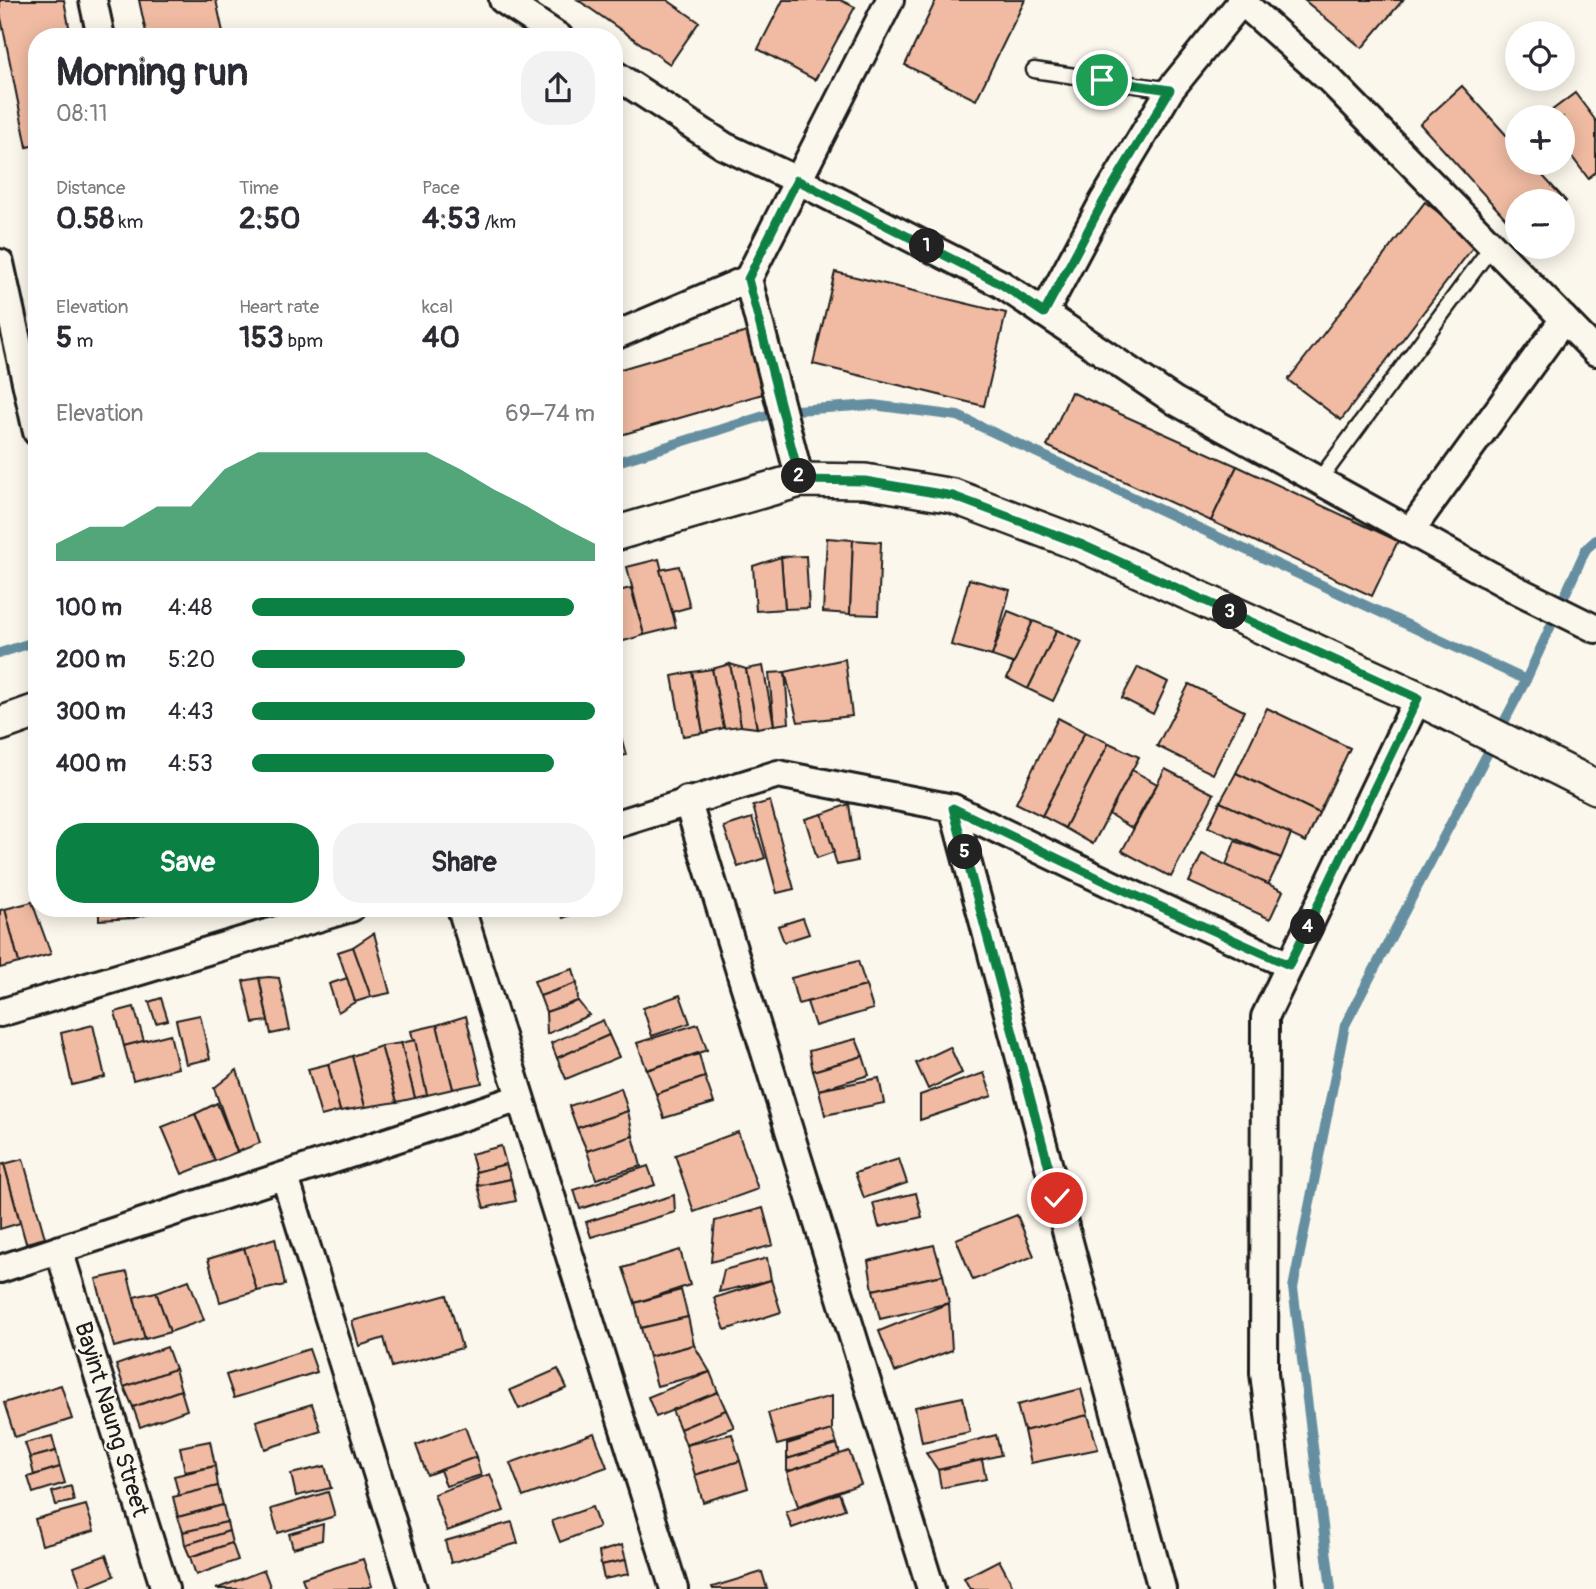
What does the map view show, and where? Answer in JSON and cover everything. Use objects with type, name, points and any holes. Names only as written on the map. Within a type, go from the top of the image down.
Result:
[{"type":"street","points":[[93,0],[99,28]]},
{"type":"street","points":[[503,0],[545,28]]},
{"type":"street","points":[[623,332],[748,279],[890,0]]},
{"type":"street","points":[[1044,313],[1103,202],[1170,90],[1241,1],[1331,80],[1596,352]]},
{"type":"street","points":[[623,80],[724,146],[797,180],[1001,284],[1175,401],[1515,589],[1596,629]]},
{"type":"street","points":[[0,263],[28,391]]},
{"type":"street","points":[[748,279],[800,480]]},
{"type":"street","points":[[1411,530],[1564,319]]},
{"type":"street","points":[[623,531],[800,480],[865,481],[953,496],[1083,545],[1418,698],[1596,787]]},
{"type":"street","points":[[1290,1589],[1264,1373],[1265,1017],[1418,698]]},
{"type":"street","points":[[0,724],[28,715]]},
{"type":"street","points":[[623,822],[778,774],[953,808],[1117,887],[1289,965]]},
{"type":"street","points":[[687,800],[931,1589]]},
{"type":"street","points":[[953,808],[1162,1589]]},
{"type":"street","points":[[0,1013],[321,917]]},
{"type":"street","points":[[464,917],[674,1589]]},
{"type":"street","points":[[0,1269],[520,1098]]},
{"type":"street","points":[[285,1177],[413,1589]]},
{"type":"street","name":"Bayint Naung Street","points":[[59,1250],[165,1589]]},
{"type":"lane","points":[[1034,70],[1170,90]]},
{"type":"lane","points":[[1320,479],[1492,246]]},
{"type":"building","points":[[0,0],[64,0],[69,28],[28,28],[28,147],[27,147],[0,13]]},
{"type":"building","points":[[139,0],[216,0],[222,28],[145,28]]},
{"type":"building","points":[[578,0],[667,0],[699,22],[670,64],[623,31],[623,28],[618,28]]},
{"type":"building","points":[[783,0],[840,0],[855,7],[815,80],[758,49]]},
{"type":"building","points":[[936,0],[1025,0],[976,100],[905,65]]},
{"type":"building","points":[[1304,0],[1403,0],[1362,48]]},
{"type":"building","points":[[1462,86],[1505,134],[1505,175],[1542,175],[1555,189],[1505,189],[1505,218],[1420,124]]},
{"type":"building","points":[[1575,93],[1596,121],[1596,172],[1588,178],[1575,161],[1575,105],[1559,105]]},
{"type":"building","points":[[1425,202],[1477,242],[1341,420],[1288,380]]},
{"type":"building","points":[[835,272],[1006,313],[984,406],[813,364]]},
{"type":"building","points":[[747,332],[766,393],[623,434],[623,368]]},
{"type":"building","points":[[1071,392],[1237,466],[1211,521],[1047,446]]},
{"type":"building","points":[[1237,466],[1398,541],[1372,596],[1211,521]]},
{"type":"building","points":[[827,538],[853,540],[850,614],[823,612]]},
{"type":"building","points":[[853,540],[881,542],[878,615],[850,614]]},
{"type":"building","points":[[806,556],[809,608],[785,609],[781,557]]},
{"type":"building","points":[[781,557],[785,609],[756,611],[753,566]]},
{"type":"building","points":[[659,559],[676,627],[644,635],[627,567]]},
{"type":"building","points":[[679,566],[690,607],[672,612],[660,570]]},
{"type":"building","points":[[969,579],[1010,590],[992,656],[951,645]]},
{"type":"building","points":[[631,588],[644,635],[623,641],[623,590]]},
{"type":"building","points":[[1008,611],[1033,621],[1015,664],[992,656]]},
{"type":"building","points":[[1033,621],[1057,630],[1028,689],[1007,678]]},
{"type":"building","points":[[1057,630],[1082,642],[1053,701],[1028,689]]},
{"type":"building","points":[[845,659],[852,716],[798,722],[785,672]]},
{"type":"building","points":[[730,664],[746,669],[757,728],[741,726]]},
{"type":"building","points":[[730,664],[741,726],[724,728],[712,669]]},
{"type":"building","points":[[763,666],[774,725],[757,728],[746,669]]},
{"type":"building","points":[[1138,667],[1168,682],[1153,714],[1122,698]]},
{"type":"building","points":[[712,669],[724,728],[703,733],[692,672]]},
{"type":"building","points":[[692,672],[703,733],[683,736],[672,676]]},
{"type":"building","points":[[785,672],[789,723],[774,725],[769,673]]},
{"type":"building","points":[[1189,684],[1244,711],[1213,774],[1157,746]]},
{"type":"building","points":[[1267,708],[1350,748],[1319,813],[1236,773]]},
{"type":"building","points":[[1058,718],[1085,732],[1042,816],[1016,803]]},
{"type":"building","points":[[1085,732],[1109,743],[1065,828],[1042,816]]},
{"type":"building","points":[[1109,743],[1139,757],[1093,844],[1065,828]]},
{"type":"building","points":[[1165,769],[1214,794],[1171,877],[1122,851]]},
{"type":"building","points":[[1132,770],[1157,784],[1132,828],[1109,814]]},
{"type":"building","points":[[1236,773],[1319,813],[1306,842],[1220,802]]},
{"type":"building","points":[[770,801],[794,889],[777,893],[753,806]]},
{"type":"building","points":[[1220,802],[1291,834],[1281,858],[1208,827]]},
{"type":"building","points":[[849,804],[857,861],[837,865],[822,814]]},
{"type":"building","points":[[822,814],[834,852],[817,858],[805,819]]},
{"type":"building","points":[[752,818],[765,858],[738,867],[724,827]]},
{"type":"building","points":[[1235,841],[1281,858],[1268,885],[1226,865]]},
{"type":"building","points":[[1202,854],[1283,891],[1270,919],[1189,882]]},
{"type":"building","points":[[28,903],[28,917],[37,917],[51,954],[19,963],[5,909]]},
{"type":"building","points":[[5,909],[19,963],[0,968],[0,910]]},
{"type":"building","points":[[99,917],[134,918],[99,920]]},
{"type":"building","points":[[803,918],[809,934],[784,942],[778,926]]},
{"type":"building","points":[[374,933],[390,993],[371,997],[353,947]]},
{"type":"building","points":[[353,947],[371,997],[355,1002],[338,952]]},
{"type":"building","points":[[858,961],[866,986],[798,1004],[791,978]]},
{"type":"building","points":[[573,969],[577,983],[540,996],[534,981]]},
{"type":"building","points":[[259,978],[279,978],[290,1030],[271,1034]]},
{"type":"building","points":[[259,978],[268,1021],[253,1023],[243,981]]},
{"type":"building","points":[[347,978],[355,1002],[338,1012],[329,984]]},
{"type":"building","points":[[577,983],[578,1001],[546,1012],[540,996]]},
{"type":"building","points":[[866,986],[873,1009],[815,1026],[807,1002]]},
{"type":"building","points":[[680,995],[690,1023],[652,1036],[643,1008]]},
{"type":"building","points":[[161,998],[168,1020],[156,1023],[149,1002]]},
{"type":"building","points":[[578,1001],[589,1015],[547,1034],[546,1012]]},
{"type":"building","points":[[134,1007],[144,1041],[124,1046],[115,1012]]},
{"type":"building","points":[[200,1015],[210,1059],[186,1064],[176,1020]]},
{"type":"building","points":[[466,1016],[482,1083],[453,1089],[437,1025]]},
{"type":"building","points":[[603,1020],[609,1035],[557,1058],[551,1043]]},
{"type":"building","points":[[698,1024],[707,1050],[647,1070],[637,1043]]},
{"type":"building","points":[[93,1025],[105,1077],[72,1085],[61,1033]]},
{"type":"building","points":[[437,1025],[453,1089],[427,1095],[411,1031]]},
{"type":"building","points":[[170,1034],[178,1068],[133,1080],[124,1046]]},
{"type":"building","points":[[609,1035],[619,1057],[566,1079],[557,1058]]},
{"type":"building","points":[[856,1039],[863,1056],[813,1071],[809,1051]]},
{"type":"building","points":[[415,1040],[427,1095],[415,1098],[401,1043]]},
{"type":"building","points":[[401,1043],[415,1098],[397,1102],[381,1046]]},
{"type":"building","points":[[381,1046],[397,1102],[365,1107],[352,1056]]},
{"type":"building","points":[[950,1047],[962,1073],[928,1089],[916,1063]]},
{"type":"building","points":[[699,1054],[705,1077],[656,1094],[647,1070]]},
{"type":"building","points":[[352,1056],[365,1107],[340,1111],[328,1064]]},
{"type":"building","points":[[863,1056],[869,1075],[819,1090],[813,1071]]},
{"type":"building","points":[[328,1064],[340,1111],[321,1116],[308,1069]]},
{"type":"building","points":[[237,1070],[260,1143],[237,1152],[214,1088]]},
{"type":"building","points":[[984,1073],[992,1096],[920,1120],[920,1095]]},
{"type":"building","points":[[705,1077],[714,1103],[664,1118],[656,1094]]},
{"type":"building","points":[[879,1078],[884,1103],[825,1115],[819,1090]]},
{"type":"building","points":[[621,1088],[628,1111],[577,1128],[569,1106]]},
{"type":"building","points":[[217,1103],[237,1152],[215,1161],[195,1114]]},
{"type":"building","points":[[628,1111],[633,1136],[587,1151],[577,1128]]},
{"type":"building","points":[[195,1114],[215,1161],[182,1174],[162,1127]]},
{"type":"building","points":[[738,1132],[758,1189],[694,1212],[675,1155]]},
{"type":"building","points":[[633,1136],[641,1166],[596,1179],[587,1151]]},
{"type":"building","points":[[501,1146],[506,1164],[476,1172],[471,1154]]},
{"type":"building","points":[[23,1159],[45,1238],[26,1243],[4,1164]]},
{"type":"building","points":[[899,1159],[907,1183],[864,1198],[855,1173]]},
{"type":"building","points":[[4,1164],[20,1223],[0,1229],[0,1165]]},
{"type":"building","points":[[506,1164],[511,1179],[478,1186],[476,1172]]},
{"type":"building","points":[[648,1166],[655,1185],[580,1209],[574,1190]]},
{"type":"building","points":[[511,1179],[516,1201],[484,1208],[478,1186]]},
{"type":"building","points":[[916,1193],[922,1217],[879,1227],[873,1203]]},
{"type":"building","points":[[674,1195],[675,1212],[591,1237],[586,1222]]},
{"type":"building","points":[[763,1208],[773,1245],[711,1262],[715,1221]]},
{"type":"building","points":[[1017,1215],[1034,1256],[973,1280],[956,1239]]},
{"type":"building","points":[[275,1238],[285,1285],[257,1291],[244,1248]]},
{"type":"building","points":[[934,1245],[943,1275],[873,1290],[868,1261]]},
{"type":"building","points":[[244,1248],[257,1291],[220,1302],[208,1259]]},
{"type":"building","points":[[680,1250],[690,1285],[635,1303],[623,1268]]},
{"type":"building","points":[[767,1258],[771,1280],[719,1292],[724,1270]]},
{"type":"building","points":[[127,1272],[145,1339],[114,1347],[96,1279]]},
{"type":"building","points":[[943,1275],[949,1303],[880,1319],[873,1290]]},
{"type":"building","points":[[189,1280],[204,1320],[170,1332],[156,1292]]},
{"type":"building","points":[[771,1280],[781,1312],[725,1330],[714,1298]]},
{"type":"building","points":[[681,1290],[688,1317],[641,1328],[635,1303]]},
{"type":"building","points":[[156,1292],[170,1332],[145,1339],[134,1297]]},
{"type":"building","points":[[447,1295],[462,1348],[392,1367],[384,1338],[359,1346],[352,1321]]},
{"type":"building","points":[[949,1303],[952,1350],[895,1372],[879,1331]]},
{"type":"building","points":[[688,1317],[694,1345],[649,1357],[641,1328]]},
{"type":"building","points":[[694,1345],[710,1372],[657,1386],[649,1357]]},
{"type":"building","points":[[167,1347],[175,1369],[124,1387],[116,1365]]},
{"type":"building","points":[[309,1349],[317,1372],[234,1398],[226,1375]]},
{"type":"building","points":[[175,1369],[181,1390],[133,1407],[124,1387]]},
{"type":"building","points":[[558,1369],[567,1388],[519,1409],[510,1390]]},
{"type":"building","points":[[710,1372],[718,1392],[656,1417],[648,1397]]},
{"type":"building","points":[[61,1385],[72,1419],[15,1437],[4,1403]]},
{"type":"building","points":[[1081,1389],[1088,1415],[1024,1431],[1017,1405]]},
{"type":"building","points":[[181,1390],[187,1410],[140,1427],[133,1407]]},
{"type":"building","points":[[718,1392],[726,1410],[680,1429],[672,1410]]},
{"type":"building","points":[[832,1396],[832,1430],[777,1445],[768,1413]]},
{"type":"building","points":[[963,1397],[970,1432],[922,1442],[915,1407]]},
{"type":"building","points":[[312,1404],[321,1431],[265,1449],[256,1421]]},
{"type":"building","points":[[726,1410],[734,1427],[686,1445],[680,1429]]},
{"type":"building","points":[[1088,1415],[1098,1449],[1031,1463],[1024,1431]]},
{"type":"building","points":[[465,1427],[476,1457],[427,1475],[416,1445]]},
{"type":"building","points":[[832,1430],[837,1444],[787,1459],[787,1444]]},
{"type":"building","points":[[594,1433],[607,1467],[523,1497],[510,1463]]},
{"type":"building","points":[[732,1434],[740,1461],[695,1475],[686,1445]]},
{"type":"building","points":[[996,1435],[1001,1455],[938,1470],[926,1453]]},
{"type":"building","points":[[52,1436],[56,1451],[30,1458],[25,1443]]},
{"type":"building","points":[[210,1441],[215,1466],[185,1472],[180,1447]]},
{"type":"building","points":[[837,1444],[840,1455],[787,1472],[787,1459]]},
{"type":"building","points":[[56,1451],[60,1467],[34,1475],[30,1458]]},
{"type":"building","points":[[849,1451],[861,1484],[798,1506],[787,1472]]},
{"type":"building","points":[[476,1457],[481,1475],[446,1486],[440,1470]]},
{"type":"building","points":[[982,1460],[986,1479],[941,1488],[938,1470]]},
{"type":"building","points":[[740,1461],[748,1488],[703,1502],[695,1475]]},
{"type":"building","points":[[215,1466],[218,1486],[179,1496],[174,1476]]},
{"type":"building","points":[[325,1466],[331,1488],[296,1496],[291,1474]]},
{"type":"building","points":[[60,1467],[65,1483],[33,1493],[28,1477]]},
{"type":"building","points":[[490,1474],[504,1511],[447,1531],[434,1494]]},
{"type":"building","points":[[71,1486],[74,1501],[56,1505],[52,1492]]},
{"type":"building","points":[[218,1486],[223,1505],[178,1517],[173,1497]]},
{"type":"building","points":[[328,1492],[335,1516],[278,1533],[271,1509]]},
{"type":"building","points":[[839,1493],[845,1509],[792,1528],[786,1512]]},
{"type":"building","points":[[86,1505],[94,1531],[42,1545],[35,1519]]},
{"type":"building","points":[[223,1505],[227,1522],[183,1532],[178,1517]]},
{"type":"building","points":[[592,1507],[599,1527],[560,1542],[552,1521]]},
{"type":"building","points":[[227,1522],[229,1531],[185,1545],[183,1532]]},
{"type":"building","points":[[512,1522],[518,1543],[451,1563],[445,1541]]},
{"type":"building","points":[[323,1524],[322,1540],[293,1548],[289,1534]]},
{"type":"building","points":[[229,1531],[232,1543],[190,1557],[185,1545]]},
{"type":"building","points":[[232,1543],[238,1560],[196,1575],[190,1557]]},
{"type":"building","points":[[622,1545],[626,1560],[601,1565],[599,1552]]},
{"type":"building","points":[[106,1555],[114,1576],[82,1589],[74,1567]]},
{"type":"building","points":[[363,1559],[372,1586],[361,1589],[306,1589],[302,1578]]},
{"type":"building","points":[[626,1560],[629,1574],[604,1579],[601,1565]]},
{"type":"building","points":[[999,1560],[1013,1586],[1007,1589],[970,1589],[964,1578]]},
{"type":"building","points":[[264,1570],[271,1589],[216,1589]]},
{"type":"building","points":[[762,1572],[767,1589],[712,1587]]},
{"type":"waterway","points":[[623,460],[780,411],[873,405],[958,416],[1526,680]]},
{"type":"waterway","points":[[1331,1589],[1293,1288],[1345,1025],[1526,680],[1586,549],[1596,540]]},
{"type":"waterway","points":[[0,653],[28,644]]},
{"type":"route","points":[[1057,1198],[953,808],[1117,887],[1289,965],[1418,698],[1083,545],[953,496],[865,481],[800,480],[748,279],[797,180],[1001,284],[1044,313],[1103,202],[1170,90],[1102,80]]}]
